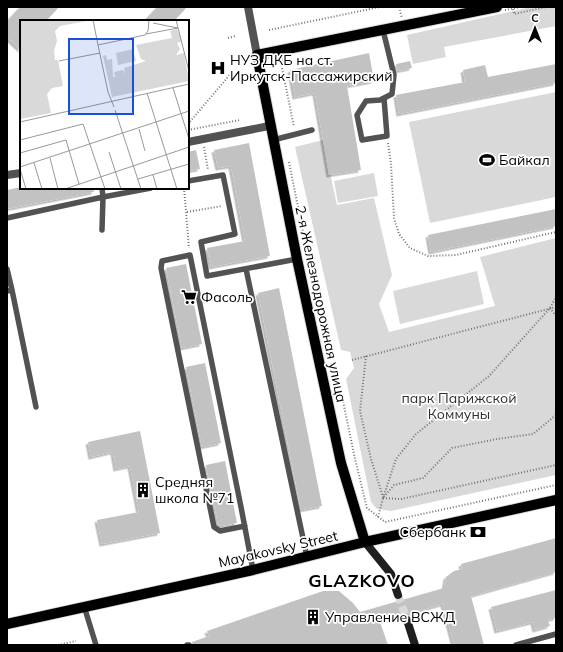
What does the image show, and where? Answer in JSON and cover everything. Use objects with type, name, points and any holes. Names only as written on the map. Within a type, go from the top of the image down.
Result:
[{"type":"main road","points":[[257,55],[383,30],[497,10]]},
{"type":"main road","name":"2-я Железнодорожная улица","points":[[257,55],[269,126],[341,463],[365,542],[391,574],[398,595]]},
{"type":"main road","name":"Mayakovsky Street","points":[[7,624],[253,570],[365,542],[556,500]]},
{"type":"main road","points":[[407,620],[415,645]]},
{"type":"street","name":"2-я Железнодорожная улица","points":[[248,7],[257,55]]},
{"type":"street","points":[[189,142],[269,126]]},
{"type":"street","points":[[7,175],[20,173]]},
{"type":"lane","points":[[383,30],[395,78],[392,94],[384,98],[380,100],[366,101],[357,114],[362,140],[387,136],[384,98]]},
{"type":"lane","points":[[273,140],[312,130]]},
{"type":"lane","points":[[189,181],[223,175],[235,234],[201,242],[207,276],[297,259]]},
{"type":"lane","points":[[102,189],[102,230]]},
{"type":"lane","points":[[7,218],[103,196],[145,189]]},
{"type":"lane","points":[[245,526],[220,531],[214,527],[161,268],[162,261],[190,255],[245,526],[253,570]]},
{"type":"lane","points":[[246,268],[307,557]]},
{"type":"lane","points":[[7,269],[9,290],[36,407]]},
{"type":"lane","points":[[84,606],[96,645]]},
{"type":"lane","points":[[516,645],[556,634]]},
{"type":"path","points":[[269,30],[380,7]]},
{"type":"path","points":[[497,10],[520,7]]},
{"type":"path","points":[[513,9],[514,14],[546,7]]},
{"type":"path","points":[[228,38],[236,36]]},
{"type":"path","points":[[284,58],[281,63],[282,74],[296,134]]},
{"type":"path","points":[[189,123],[233,71]]},
{"type":"path","points":[[189,130],[240,120]]},
{"type":"path","points":[[387,136],[391,164],[394,218],[399,234],[410,248],[428,256],[456,254],[556,232]]},
{"type":"path","points":[[202,139],[210,177]]},
{"type":"path","points":[[288,157],[303,232],[322,300],[356,466],[367,508],[385,522],[556,485]]},
{"type":"path","points":[[184,189],[190,255]]},
{"type":"path","points":[[187,212],[229,205]]},
{"type":"path","points":[[378,517],[396,459],[416,434],[489,376],[550,308],[556,297]]},
{"type":"path","points":[[352,360],[556,307]]},
{"type":"path","points":[[550,308],[556,316]]},
{"type":"path","points":[[366,356],[360,411],[371,459],[383,498]]},
{"type":"path","points":[[383,498],[394,485],[423,478],[452,448],[497,439],[533,434],[556,415]]},
{"type":"path","points":[[383,498],[401,499],[556,465]]},
{"type":"path","points":[[58,645],[70,644],[76,641]]},
{"type":"green space","points":[[531,7],[556,7],[556,26],[444,47],[446,57],[413,64],[407,35]]},
{"type":"green space","name":"Байкал","points":[[556,92],[556,197],[430,223],[409,122]]},
{"type":"green space","name":"парк Парижской Коммуны","points":[[323,140],[337,205],[374,198],[392,275],[379,304],[389,332],[495,306],[480,257],[556,238],[556,475],[391,511],[377,509],[371,502],[346,379],[354,368],[350,352],[341,350],[295,147]]},
{"type":"green space","points":[[374,173],[378,196],[338,203],[334,181]]},
{"type":"green space","points":[[477,271],[484,304],[400,324],[393,291]]},
{"type":"building","points":[[20,7],[59,7],[47,20],[20,20],[20,49],[7,37],[7,21]]},
{"type":"building","points":[[157,7],[187,7],[175,20],[145,20]]},
{"type":"building","points":[[369,53],[374,81],[347,86],[361,170],[329,175],[315,93],[295,97],[290,70]]},
{"type":"building","points":[[410,61],[412,68],[397,71],[396,64]]},
{"type":"building","points":[[556,64],[556,83],[399,114],[396,95],[465,82],[463,70],[485,65],[488,77]]},
{"type":"building","points":[[249,143],[270,256],[211,267],[207,248],[245,241],[231,166],[218,168],[214,150]]},
{"type":"building","points":[[196,150],[200,169],[189,171],[189,152]]},
{"type":"building","points":[[20,187],[20,189],[93,189],[94,192],[7,209],[7,190]]},
{"type":"building","points":[[556,209],[556,226],[431,252],[428,235]]},
{"type":"building","points":[[186,264],[202,344],[182,348],[166,268]]},
{"type":"building","points":[[279,288],[322,506],[301,510],[258,293]]},
{"type":"building","points":[[205,363],[221,443],[202,447],[186,367]]},
{"type":"building","name":"Средняя школа №71","points":[[140,431],[160,533],[102,544],[97,520],[139,512],[130,466],[116,469],[113,452],[91,457],[88,442]]},
{"type":"building","points":[[225,461],[237,523],[221,526],[218,524],[206,465]]},
{"type":"building","points":[[556,538],[556,572],[471,596],[484,645],[454,645],[443,604],[380,622],[388,645],[193,645],[192,642],[209,636],[207,631],[323,591],[339,591],[353,603],[360,612],[444,588],[446,577],[454,571],[462,569],[461,564]]},
{"type":"building","points":[[556,590],[556,618],[548,620],[550,626],[535,630],[533,622],[497,631],[491,607]]},
{"type":"tunnel","points":[[398,595],[407,620]]},
{"type":"place","name":"НУЗ ДКБ на ст. Иркутск-Пассажирский","points":[[218,68]]},
{"type":"place","name":"Байкал","points":[[487,160]]},
{"type":"place","name":"Фасоль","points":[[189,297]]},
{"type":"place","name":"Средняя школа №71","points":[[143,490]]},
{"type":"place","name":"Сбербанк","points":[[478,532]]},
{"type":"place","name":"Управление ВСЖД","points":[[313,617]]},
{"type":"district","name":"GLAZKOVO","points":[[362,581]]}]
